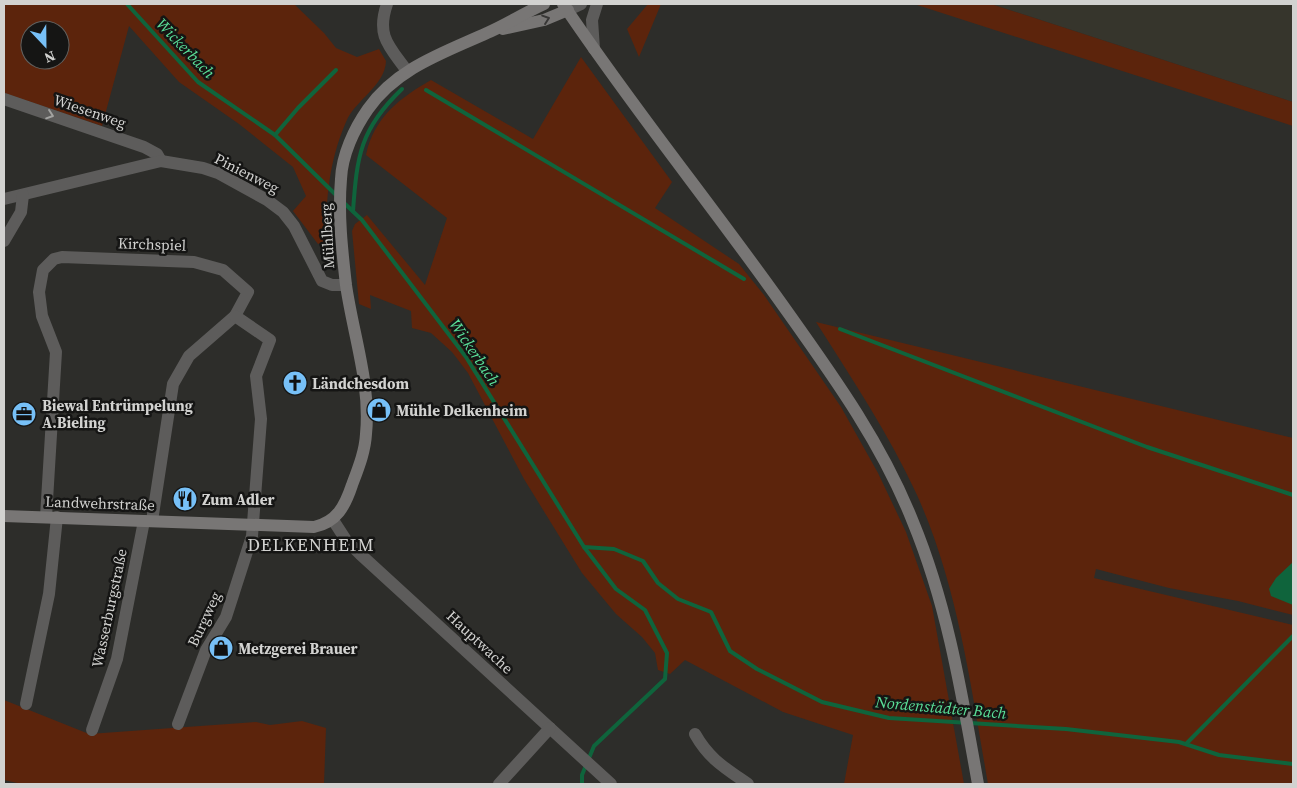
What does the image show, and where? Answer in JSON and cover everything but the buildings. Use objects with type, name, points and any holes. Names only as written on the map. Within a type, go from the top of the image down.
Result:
[{"type":"main road","name":"Mühlberg","points":[[333,520],[343,507],[361,459],[366,422],[363,378],[346,285],[340,220],[341,178],[346,152],[354,131],[367,110],[392,82],[407,71],[489,32],[527,8],[544,4]]},
{"type":"main road","name":"Mühlberg","points":[[489,32],[527,24],[566,7]]},
{"type":"main road","points":[[566,7],[829,370],[879,451],[901,494],[927,557],[949,632],[978,784]]},
{"type":"main road","name":"Landwehrstraße","points":[[4,516],[314,527],[333,520]]},
{"type":"street","points":[[387,4],[382,18],[383,35],[407,71]]},
{"type":"street","points":[[566,7],[581,4]]},
{"type":"street","points":[[594,48],[592,20],[597,4]]},
{"type":"street","name":"Wiesenweg","points":[[4,99],[144,147],[156,154],[161,162]]},
{"type":"street","name":"Pinienweg","points":[[4,199],[161,162],[210,170],[267,200],[283,212],[294,226],[322,282],[332,285],[346,285]]},
{"type":"street","points":[[4,241],[21,212],[23,195]]},
{"type":"street","name":"Kirchspiel","points":[[51,517],[56,352],[42,316],[39,292],[43,270],[54,259],[62,257],[194,262],[223,270],[248,292],[235,316],[189,356],[173,384],[148,521]]},
{"type":"street","name":"Burgweg","points":[[178,724],[206,650],[226,617],[249,548],[254,525],[261,419],[256,376],[270,340],[235,316]]},
{"type":"street","points":[[26,704],[49,594],[51,517]]},
{"type":"street","name":"Hauptwache","points":[[333,520],[351,546],[611,784]]},
{"type":"street","name":"Wasserburgstraße","points":[[92,730],[117,658],[148,521]]},
{"type":"street","points":[[499,784],[550,728]]},
{"type":"street","points":[[695,734],[704,751],[748,784]]},
{"type":"shaded area","points":[[4,4],[294,4],[324,33],[336,48],[357,57],[379,49],[386,61],[381,78],[350,114],[340,137],[335,152],[330,181],[325,242],[318,244],[293,211],[306,196],[293,167],[239,124],[179,82],[129,26],[102,126],[4,93]]},
{"type":"shaded area","points":[[648,4],[661,4],[639,57],[627,29]]},
{"type":"shaded area","points":[[914,4],[991,4],[1293,102],[1293,126]]},
{"type":"shaded area","points":[[991,4],[1293,4],[1293,102]]},
{"type":"shaded area","points":[[581,57],[672,182],[655,208],[739,264],[764,295],[841,407],[878,473],[906,532],[932,606],[964,784],[844,784],[853,735],[783,712],[685,660],[670,674],[658,670],[655,653],[642,637],[616,614],[582,573],[524,479],[468,373],[452,352],[431,333],[412,328],[411,311],[370,295],[371,309],[359,304],[352,231],[355,224],[367,215],[425,285],[447,218],[366,155],[375,130],[390,110],[409,94],[431,80],[533,139]]},
{"type":"shaded area","points":[[816,322],[1293,438],[1293,615],[1238,601],[1169,588],[1096,569],[1094,578],[1293,625],[1293,784],[988,784],[962,637],[943,565],[931,530],[917,495],[894,450],[870,407]]},
{"type":"shaded area","points":[[1293,562],[1293,605],[1271,596],[1269,589],[1276,578]]},
{"type":"shaded area","points":[[4,700],[89,734],[256,722],[270,725],[302,721],[326,728],[324,784],[22,784],[4,780]]},
{"type":"waterway","name":"Wickerbach","points":[[127,4],[198,82],[275,135],[336,195]]},
{"type":"waterway","points":[[275,135],[298,108],[336,70]]},
{"type":"waterway","points":[[353,211],[356,174],[363,144],[377,117],[402,89]]},
{"type":"waterway","points":[[426,90],[744,279]]},
{"type":"waterway","name":"Wickerbach","points":[[343,202],[362,220],[466,357],[584,547],[616,589],[645,610],[667,653],[665,679],[594,746],[582,775],[582,784]]},
{"type":"waterway","points":[[840,329],[1147,447],[1293,495]]},
{"type":"waterway","name":"Nordenstädter Bach","points":[[584,547],[614,549],[643,561],[658,583],[678,599],[711,612],[730,651],[757,669],[822,702],[889,718],[1066,729],[1179,742],[1219,755],[1293,764]]},
{"type":"waterway","points":[[1186,744],[1293,636]]},
{"type":"place","name":"Ländchesdom","points":[[295,383]]},
{"type":"place","name":"Mühle Delkenheim","points":[[379,410]]},
{"type":"place","name":"Biewal Entrümpelung A.Bieling","points":[[24,414]]},
{"type":"place","name":"Zum Adler","points":[[185,499]]},
{"type":"place","name":"Metzgerei Brauer","points":[[221,648]]},
{"type":"district","name":"DELKENHEIM","points":[[311,544]]}]
